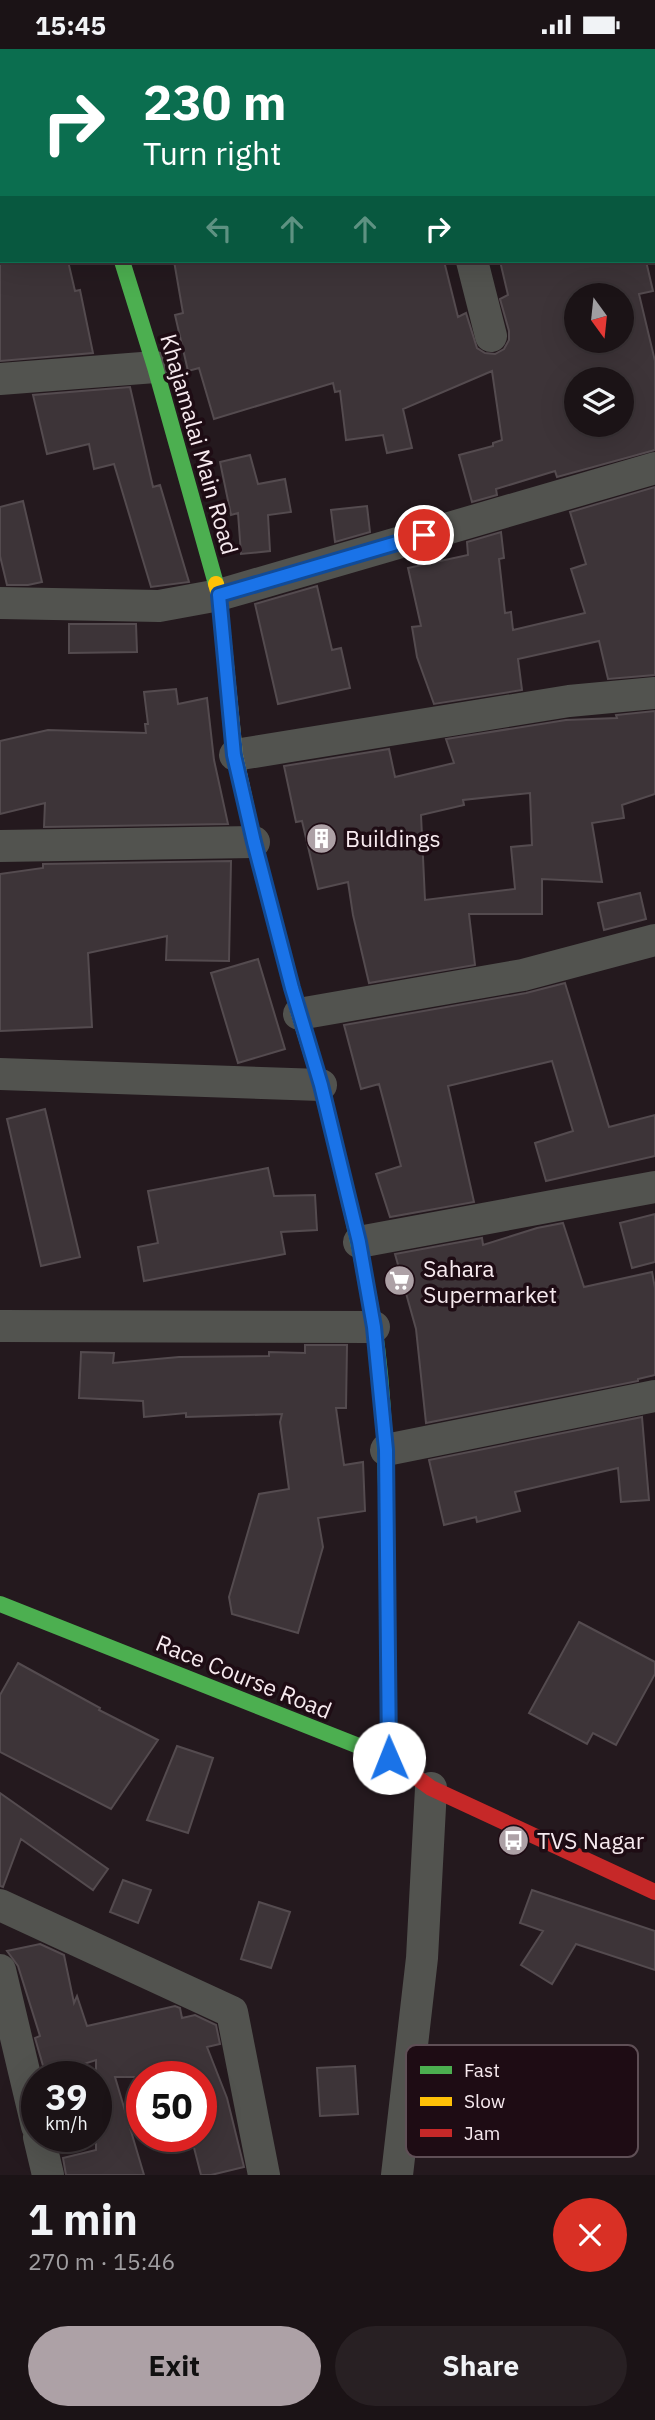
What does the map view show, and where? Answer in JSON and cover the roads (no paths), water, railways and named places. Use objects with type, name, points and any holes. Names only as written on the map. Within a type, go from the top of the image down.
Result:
[{"type":"main road","name":"Khajamalai Main Road","points":[[123,263],[155,366],[219,595],[234,755],[254,842],[299,1014],[321,1085],[359,1242],[374,1327],[386,1450],[389,1758]]},
{"type":"main road","name":"Race Course Road","points":[[0,1604],[389,1758],[431,1789],[652,1882]]},
{"type":"street","points":[[473,263],[491,336]]},
{"type":"street","points":[[0,379],[155,366]]},
{"type":"street","points":[[0,603],[159,606],[219,595],[655,468]]},
{"type":"street","points":[[234,755],[569,701],[655,692]]},
{"type":"street","points":[[0,846],[254,842]]},
{"type":"street","points":[[299,1014],[523,975],[655,940]]},
{"type":"street","points":[[0,1074],[321,1085]]},
{"type":"street","points":[[359,1242],[655,1187]]},
{"type":"street","points":[[0,1326],[374,1327]]},
{"type":"street","points":[[386,1450],[655,1396]]},
{"type":"street","points":[[412,2045],[422,1958],[431,1789]]},
{"type":"street","points":[[0,1905],[232,2012],[264,2175]]},
{"type":"street","points":[[0,1970],[22,2061]]},
{"type":"street","points":[[397,2175],[406,2097]]},
{"type":"street","points":[[43,2152],[48,2175]]},
{"type":"place","name":"Buildings","points":[[322,838]]},
{"type":"place","name":"Sahara Supermarket","points":[[400,1281]]},
{"type":"place","name":"TVS Nagar","points":[[514,1840]]}]
